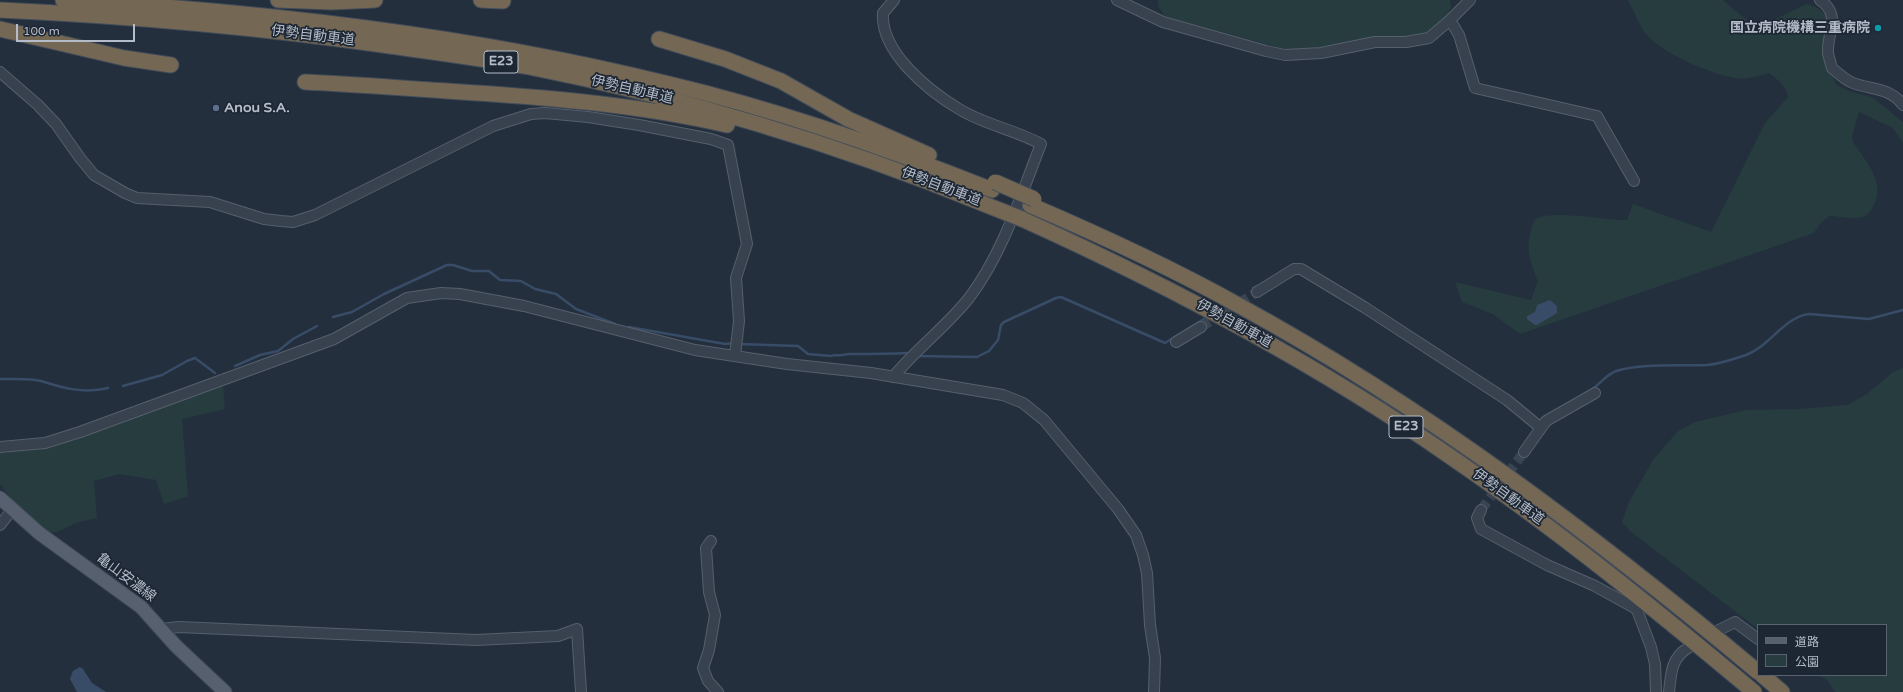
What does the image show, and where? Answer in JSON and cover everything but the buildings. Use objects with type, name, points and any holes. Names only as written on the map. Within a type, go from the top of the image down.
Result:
[{"type":"highway","name":"伊勢自動車道","points":[[63,0],[324,22],[531,53],[670,84],[734,101],[817,126],[994,186],[1032,202],[1094,232],[1239,305],[1322,354],[1438,427],[1510,477],[1566,519],[1757,671]]},
{"type":"highway","points":[[278,0],[332,2],[375,0]]},
{"type":"highway","points":[[482,0],[503,1]]},
{"type":"highway","name":"伊勢自動車道","points":[[0,10],[244,27],[463,56],[528,67],[667,98],[729,115],[922,179],[1022,219],[1092,250],[1223,317],[1312,368],[1447,454],[1545,524],[1613,576],[1754,692]]},
{"type":"highway","points":[[0,29],[124,58],[172,65]]},
{"type":"highway","points":[[659,39],[725,59],[781,81],[848,119],[949,164],[994,186]]},
{"type":"highway","points":[[305,82],[522,96],[642,108],[710,121],[838,150]]},
{"type":"highway","points":[[1763,676],[1782,692]]},
{"type":"main road","name":"亀山安濃線","points":[[0,498],[39,533],[132,600],[146,612],[176,646],[226,692]]},
{"type":"street","points":[[893,377],[914,352],[936,333],[962,306],[987,271],[998,250],[1040,144],[959,109],[914,75],[894,48],[884,31],[884,13],[894,0]]},
{"type":"street","points":[[1117,0],[1163,22],[1266,52],[1285,55],[1321,54],[1375,42],[1406,42],[1424,39],[1436,33],[1470,0]]},
{"type":"street","points":[[1820,0],[1828,6],[1833,14],[1828,53],[1832,68],[1853,83],[1883,90],[1898,98],[1903,105]]},
{"type":"street","points":[[1450,20],[1458,35],[1475,88],[1597,116],[1634,180]]},
{"type":"street","points":[[0,72],[38,104],[56,124],[94,175],[125,193],[137,198],[210,202],[264,219],[281,222],[293,222],[315,216],[493,126],[531,114],[546,113],[588,117],[639,125],[711,139],[728,145],[745,226],[747,244],[736,278],[739,321],[736,352]]},
{"type":"street","points":[[1257,292],[1294,269],[1301,269],[1364,307],[1506,400],[1541,428]]},
{"type":"street","points":[[0,447],[45,443],[109,422],[334,339],[407,298],[425,294],[441,293],[460,294],[524,306],[672,344],[736,352],[992,392],[1010,397],[1023,403],[1044,420],[1118,509],[1140,542],[1147,573],[1150,625],[1155,658],[1154,692]]},
{"type":"street","points":[[1176,342],[1201,327]]},
{"type":"street","points":[[1524,452],[1541,428],[1551,418],[1595,393]]},
{"type":"street","points":[[0,525],[12,510]]},
{"type":"street","points":[[1481,510],[1477,518],[1481,529],[1547,565],[1624,600],[1637,610],[1651,647],[1656,692]]},
{"type":"street","points":[[711,541],[706,548],[709,592],[715,615],[709,650],[702,668],[708,681],[718,692]]},
{"type":"street","points":[[1719,630],[1735,622],[1757,638]]},
{"type":"street","points":[[161,629],[179,627],[476,640],[558,636],[577,629],[581,692]]},
{"type":"street","points":[[1669,692],[1673,663],[1681,652],[1688,648]]},
{"type":"green space","points":[[1158,0],[1450,0],[1451,7],[1446,18],[1432,31],[1408,38],[1372,39],[1292,51],[1165,17],[1158,6]]},
{"type":"green space","points":[[1628,0],[1723,0],[1756,28],[1807,4],[1817,8],[1822,12],[1827,21],[1826,64],[1837,85],[1849,91],[1872,97],[1903,122],[1903,143],[1893,128],[1859,112],[1852,136],[1853,142],[1873,172],[1877,189],[1877,198],[1865,216],[1856,218],[1829,216],[1820,224],[1814,233],[1520,334],[1493,314],[1462,302],[1455,282],[1531,300],[1538,281],[1530,257],[1529,238],[1532,225],[1535,220],[1545,216],[1567,215],[1627,220],[1633,204],[1711,232],[1765,123],[1788,97],[1783,86],[1769,73],[1743,78],[1725,76],[1701,68],[1664,49],[1654,42],[1644,31]]},
{"type":"green space","points":[[1903,368],[1903,692],[1835,692],[1828,681],[1820,676],[1887,676],[1887,624],[1757,624],[1757,628],[1630,531],[1622,522],[1629,502],[1653,460],[1678,431],[1695,422],[1746,410],[1800,409],[1847,405],[1867,394],[1893,372]]},
{"type":"green space","points":[[223,385],[225,409],[182,419],[188,496],[164,504],[156,480],[119,474],[94,481],[97,518],[76,523],[57,532],[46,532],[18,508],[0,484],[0,453],[43,449],[80,438]]},
{"type":"water","points":[[1550,300],[1557,306],[1557,313],[1537,325],[1527,319],[1527,316],[1535,312],[1537,305]]},
{"type":"water","points":[[80,667],[92,683],[106,692],[77,692],[70,679],[73,671]]},
{"type":"waterway","points":[[333,317],[352,312],[384,294],[447,265],[453,265],[472,271],[489,271],[500,280],[521,281],[535,289],[556,294],[576,309],[615,324]]},
{"type":"waterway","points":[[1253,288],[1261,284]]},
{"type":"waterway","points":[[917,356],[977,357],[989,351],[998,340],[1001,325],[1004,322],[1061,297],[1165,343],[1207,317]]},
{"type":"waterway","points":[[1591,390],[1612,373],[1626,368],[1707,365],[1746,355],[1755,351],[1784,326],[1800,316],[1809,314],[1869,319],[1903,310]]},
{"type":"waterway","points":[[235,366],[260,355],[278,351],[293,339],[317,326]]},
{"type":"waterway","points":[[629,327],[725,344],[735,343]]},
{"type":"waterway","points":[[739,344],[798,346],[808,354],[831,356],[848,354],[907,353]]},
{"type":"waterway","points":[[123,386],[162,375],[195,358],[215,373]]},
{"type":"waterway","points":[[0,379],[37,380],[66,388],[82,390],[99,390],[108,388]]},
{"type":"tunnel","points":[[1201,327],[1257,292]]},
{"type":"tunnel","points":[[1481,510],[1524,452]]},
{"type":"place","name":"国立病院機構三重病院","points":[[1878,28]]},
{"type":"place","name":"Anou S.A.","points":[[216,108]]}]
